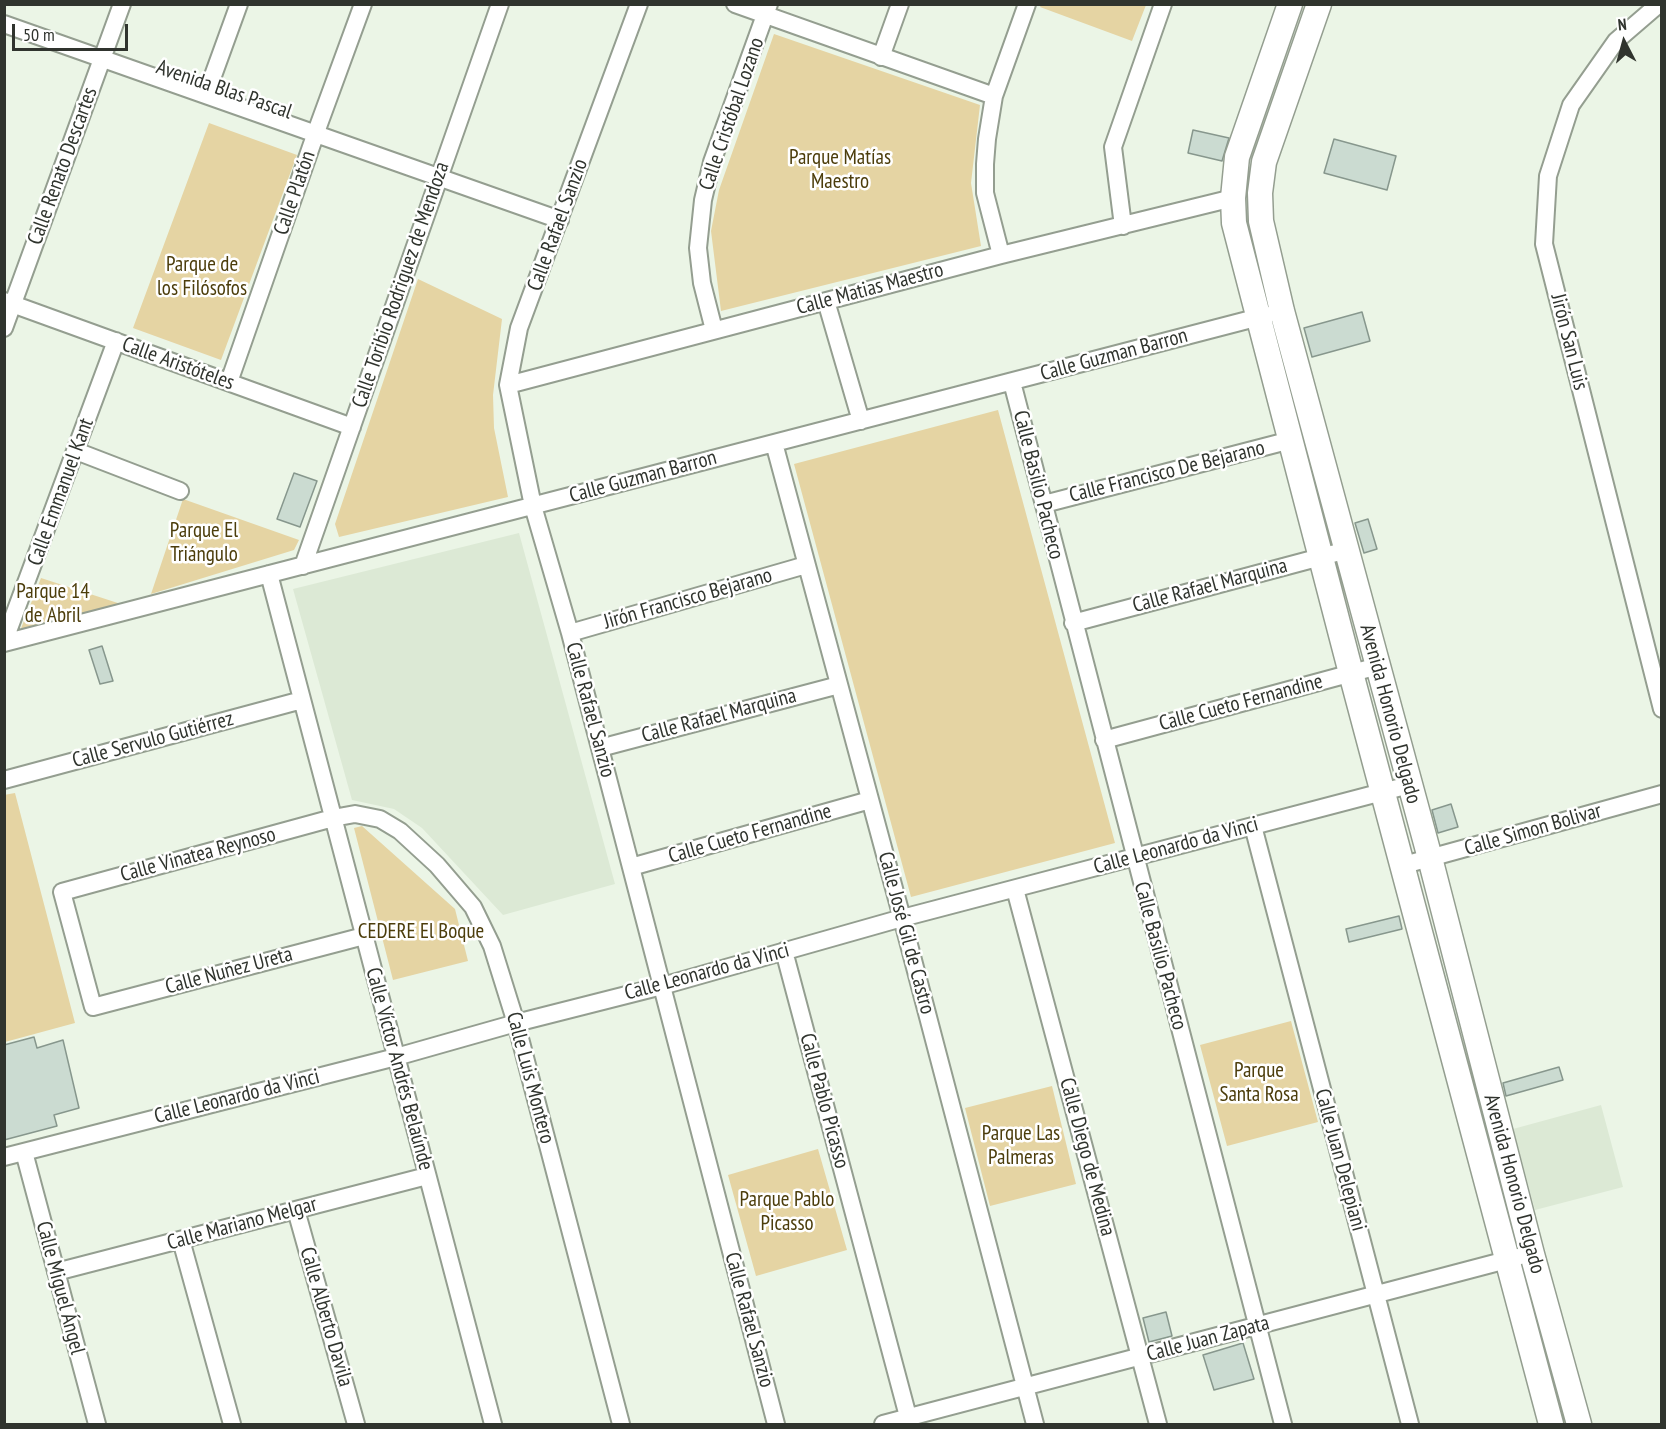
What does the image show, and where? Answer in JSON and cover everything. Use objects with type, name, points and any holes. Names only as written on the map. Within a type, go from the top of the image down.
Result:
[{"type":"street","name":"Calle Renato Descartes","points":[[4,328],[9,302],[122,4]]},
{"type":"street","points":[[208,90],[239,4]]},
{"type":"street","name":"Calle Platón","points":[[229,382],[363,4]]},
{"type":"street","name":"Calle Toribio Rodriguez de Mendoza","points":[[303,566],[500,4]]},
{"type":"street","name":"Calle Rafael Sanzio","points":[[639,4],[519,328],[508,385],[533,506],[570,633],[776,1425]]},
{"type":"street","points":[[735,4],[767,10],[881,57],[994,96]]},
{"type":"street","points":[[881,57],[900,4]]},
{"type":"street","points":[[1001,255],[985,193],[987,139],[994,96],[1027,4]]},
{"type":"street","points":[[1123,226],[1113,147],[1162,4]]},
{"type":"street","name":"Avenida Honorio Delgado","points":[[1290,4],[1237,157],[1233,198],[1234,223],[1551,1425]]},
{"type":"street","name":"Avenida Honorio Delgado","points":[[1319,4],[1264,162],[1260,193],[1264,237],[1579,1425]]},
{"type":"street","name":"Jirón San Luis","points":[[1659,4],[1616,41],[1571,105],[1548,176],[1544,244],[1662,709]]},
{"type":"street","name":"Calle Cristóbal Lozano","points":[[714,330],[702,283],[698,248],[703,200],[712,162],[767,10]]},
{"type":"street","name":"Avenida Blas Pascal","points":[[4,13],[104,54]]},
{"type":"street","name":"Avenida Blas Pascal","points":[[4,24],[104,54],[208,90],[317,129],[438,177],[560,220]]},
{"type":"street","name":"Calle Matias Maestro","points":[[508,385],[1001,255],[1233,198]]},
{"type":"street","points":[[826,301],[861,421]]},
{"type":"street","name":"Calle Aristóteles","points":[[9,302],[352,427]]},
{"type":"street","name":"Calle Guzman Barron","points":[[5,643],[1282,311]]},
{"type":"street","name":"Calle Emmanuel Kant","points":[[5,643],[116,341]]},
{"type":"street","name":"Calle Basilio Pacheco","points":[[1012,382],[1283,1425]]},
{"type":"street","name":"Calle Francisco De Bejarano","points":[[1044,504],[1291,441]]},
{"type":"street","name":"Calle José Gil de Castro","points":[[774,443],[1035,1425]]},
{"type":"street","points":[[76,451],[180,491]]},
{"type":"street","name":"Calle Rafael Marquina","points":[[1073,623],[1347,550]]},
{"type":"street","name":"Jirón Francisco Bejarano","points":[[570,633],[806,565]]},
{"type":"street","name":"Calle Víctor Andrés Belaúnde","points":[[269,574],[493,1425]]},
{"type":"street","name":"Calle Cueto Fernandine","points":[[1104,740],[1378,666]]},
{"type":"street","name":"Calle Rafael Marquina","points":[[600,748],[839,685]]},
{"type":"street","name":"Calle Servulo Gutiérrez","points":[[4,780],[302,700]]},
{"type":"street","name":"Calle Leonardo da Vinci","points":[[4,1157],[396,1057],[516,1023],[662,986],[902,918],[1409,785]]},
{"type":"street","name":"Calle Simon Bolivar","points":[[1404,865],[1662,794]]},
{"type":"street","name":"Calle Cueto Fernandine","points":[[631,867],[870,800]]},
{"type":"street","name":"Calle Luis Montero","points":[[333,818],[356,814],[380,819],[400,831],[437,865],[473,907],[488,936],[516,1023],[621,1425]]},
{"type":"street","name":"Calle Vinatea Reynoso","points":[[93,1007],[62,892],[333,818]]},
{"type":"street","name":"Calle Juan Delepiani","points":[[1253,826],[1410,1425]]},
{"type":"street","name":"Calle Diego de Medina","points":[[1015,889],[1158,1425]]},
{"type":"street","name":"Calle Nuñez Ureta","points":[[93,1007],[364,936]]},
{"type":"street","name":"Calle Pablo Picasso","points":[[784,951],[909,1421]]},
{"type":"street","name":"Calle Miguel Ángel","points":[[24,1152],[97,1425]]},
{"type":"street","name":"Calle Mariano Melgar","points":[[56,1272],[427,1176]]},
{"type":"street","name":"Calle Alberto Davila","points":[[296,1210],[356,1425]]},
{"type":"street","points":[[181,1240],[232,1425]]},
{"type":"street","name":"Calle Juan Zapata","points":[[883,1425],[909,1421],[1025,1387],[1532,1254]]},
{"type":"shaded area","points":[[519,533],[615,884],[503,915],[422,828],[394,809],[352,800],[293,589]]},
{"type":"shaded area","points":[[1601,1105],[1623,1187],[1535,1210],[1513,1129]]},
{"type":"green space","points":[[1041,4],[1146,5],[1132,41],[1040,7]]},
{"type":"green space","name":"Parque Matías Maestro","points":[[774,34],[980,105],[971,183],[981,246],[721,311],[711,231],[719,190]]},
{"type":"green space","name":"Parque de los Filósofos","points":[[209,123],[297,155],[221,360],[133,328]]},
{"type":"green space","points":[[418,279],[502,319],[493,395],[494,428],[508,497],[339,537],[335,524]]},
{"type":"green space","points":[[998,410],[1115,843],[911,897],[794,464]]},
{"type":"green space","name":"Parque El Triángulo","points":[[183,499],[299,540],[294,550],[151,594]]},
{"type":"green space","name":"Parque 14 de Abril","points":[[41,578],[127,606],[18,636]]},
{"type":"green space","points":[[15,793],[75,1023],[5,1042],[4,795]]},
{"type":"green space","name":"CEDERE El Boque","points":[[362,826],[455,909],[468,961],[393,980],[354,828]]},
{"type":"green space","name":"Parque Santa Rosa","points":[[1291,1021],[1318,1122],[1227,1146],[1200,1045]]},
{"type":"green space","name":"Parque Las Palmeras","points":[[1052,1086],[1076,1184],[990,1206],[965,1108]]},
{"type":"green space","name":"Parque Pablo Picasso","points":[[818,1149],[847,1250],[756,1276],[728,1175]]},
{"type":"building","points":[[1193,130],[1229,138],[1222,161],[1188,153]]},
{"type":"building","points":[[1334,139],[1396,156],[1387,190],[1324,173]]},
{"type":"building","points":[[1362,312],[1370,341],[1312,357],[1304,328]]},
{"type":"building","points":[[294,473],[317,481],[300,527],[277,519]]},
{"type":"building","points":[[1368,519],[1377,549],[1364,553],[1355,523]]},
{"type":"building","points":[[102,646],[113,681],[100,684],[89,650]]},
{"type":"building","points":[[1451,804],[1458,827],[1438,833],[1432,810]]},
{"type":"building","points":[[1399,916],[1402,929],[1349,942],[1346,929]]},
{"type":"building","points":[[34,1037],[37,1048],[63,1040],[79,1108],[54,1115],[57,1126],[4,1140],[4,1045]]},
{"type":"building","points":[[1559,1067],[1563,1080],[1506,1096],[1503,1083]]},
{"type":"building","points":[[1166,1312],[1172,1336],[1149,1342],[1143,1318]]},
{"type":"building","points":[[1243,1343],[1254,1379],[1214,1390],[1203,1355]]}]
